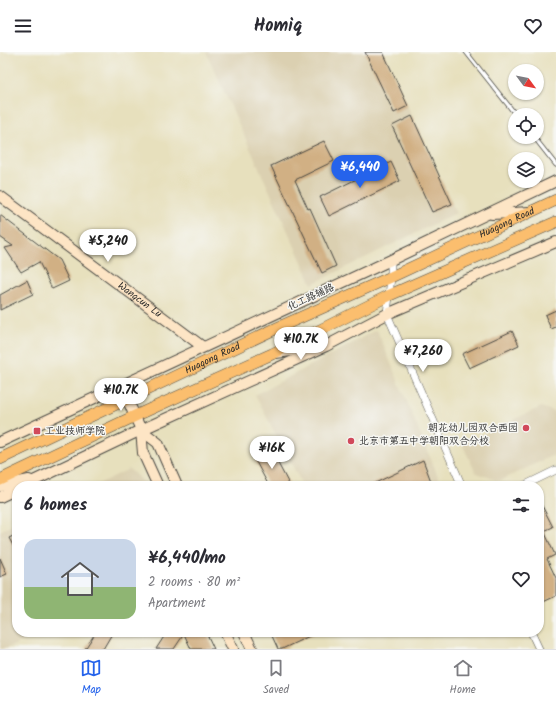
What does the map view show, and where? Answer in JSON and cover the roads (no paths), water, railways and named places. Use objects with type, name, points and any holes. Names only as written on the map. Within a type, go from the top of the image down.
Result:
[{"type":"main road","name":"Huagong Road","points":[[0,459],[277,328],[556,200]]},
{"type":"main road","name":"Huagong Road","points":[[0,480],[135,416],[272,354],[390,295],[556,222]]},
{"type":"street","name":"化工路辅路","points":[[1,439],[391,260],[556,181]]},
{"type":"street","name":"Wangcun Lu","points":[[0,196],[203,347]]},
{"type":"street","points":[[486,214],[532,212]]},
{"type":"street","points":[[35,481],[141,430],[326,346],[387,314],[556,242]]},
{"type":"street","points":[[391,260],[390,295],[387,314],[460,481]]},
{"type":"street","points":[[272,354],[326,346]]},
{"type":"street","points":[[121,385],[141,430],[142,452],[156,481]]},
{"type":"street","points":[[141,430],[158,443],[175,481]]},
{"type":"street","points":[[533,481],[556,470]]},
{"type":"street","points":[[26,481],[41,478]]},
{"type":"street","points":[[0,486],[12,484]]},
{"type":"street","points":[[0,497],[12,491]]},
{"type":"street","points":[[227,637],[233,649]]},
{"type":"street","points":[[246,637],[252,649]]},
{"type":"street","points":[[533,637],[539,649]]},
{"type":"lane","points":[[466,52],[510,108]]},
{"type":"lane","points":[[540,144],[556,165]]},
{"type":"place","name":"朝花幼儿园双合西园","points":[[526,428]]},
{"type":"place","name":"工业技师学院","points":[[37,431]]},
{"type":"place","name":"北京市第五中学朝阳双合分校","points":[[351,441]]}]
